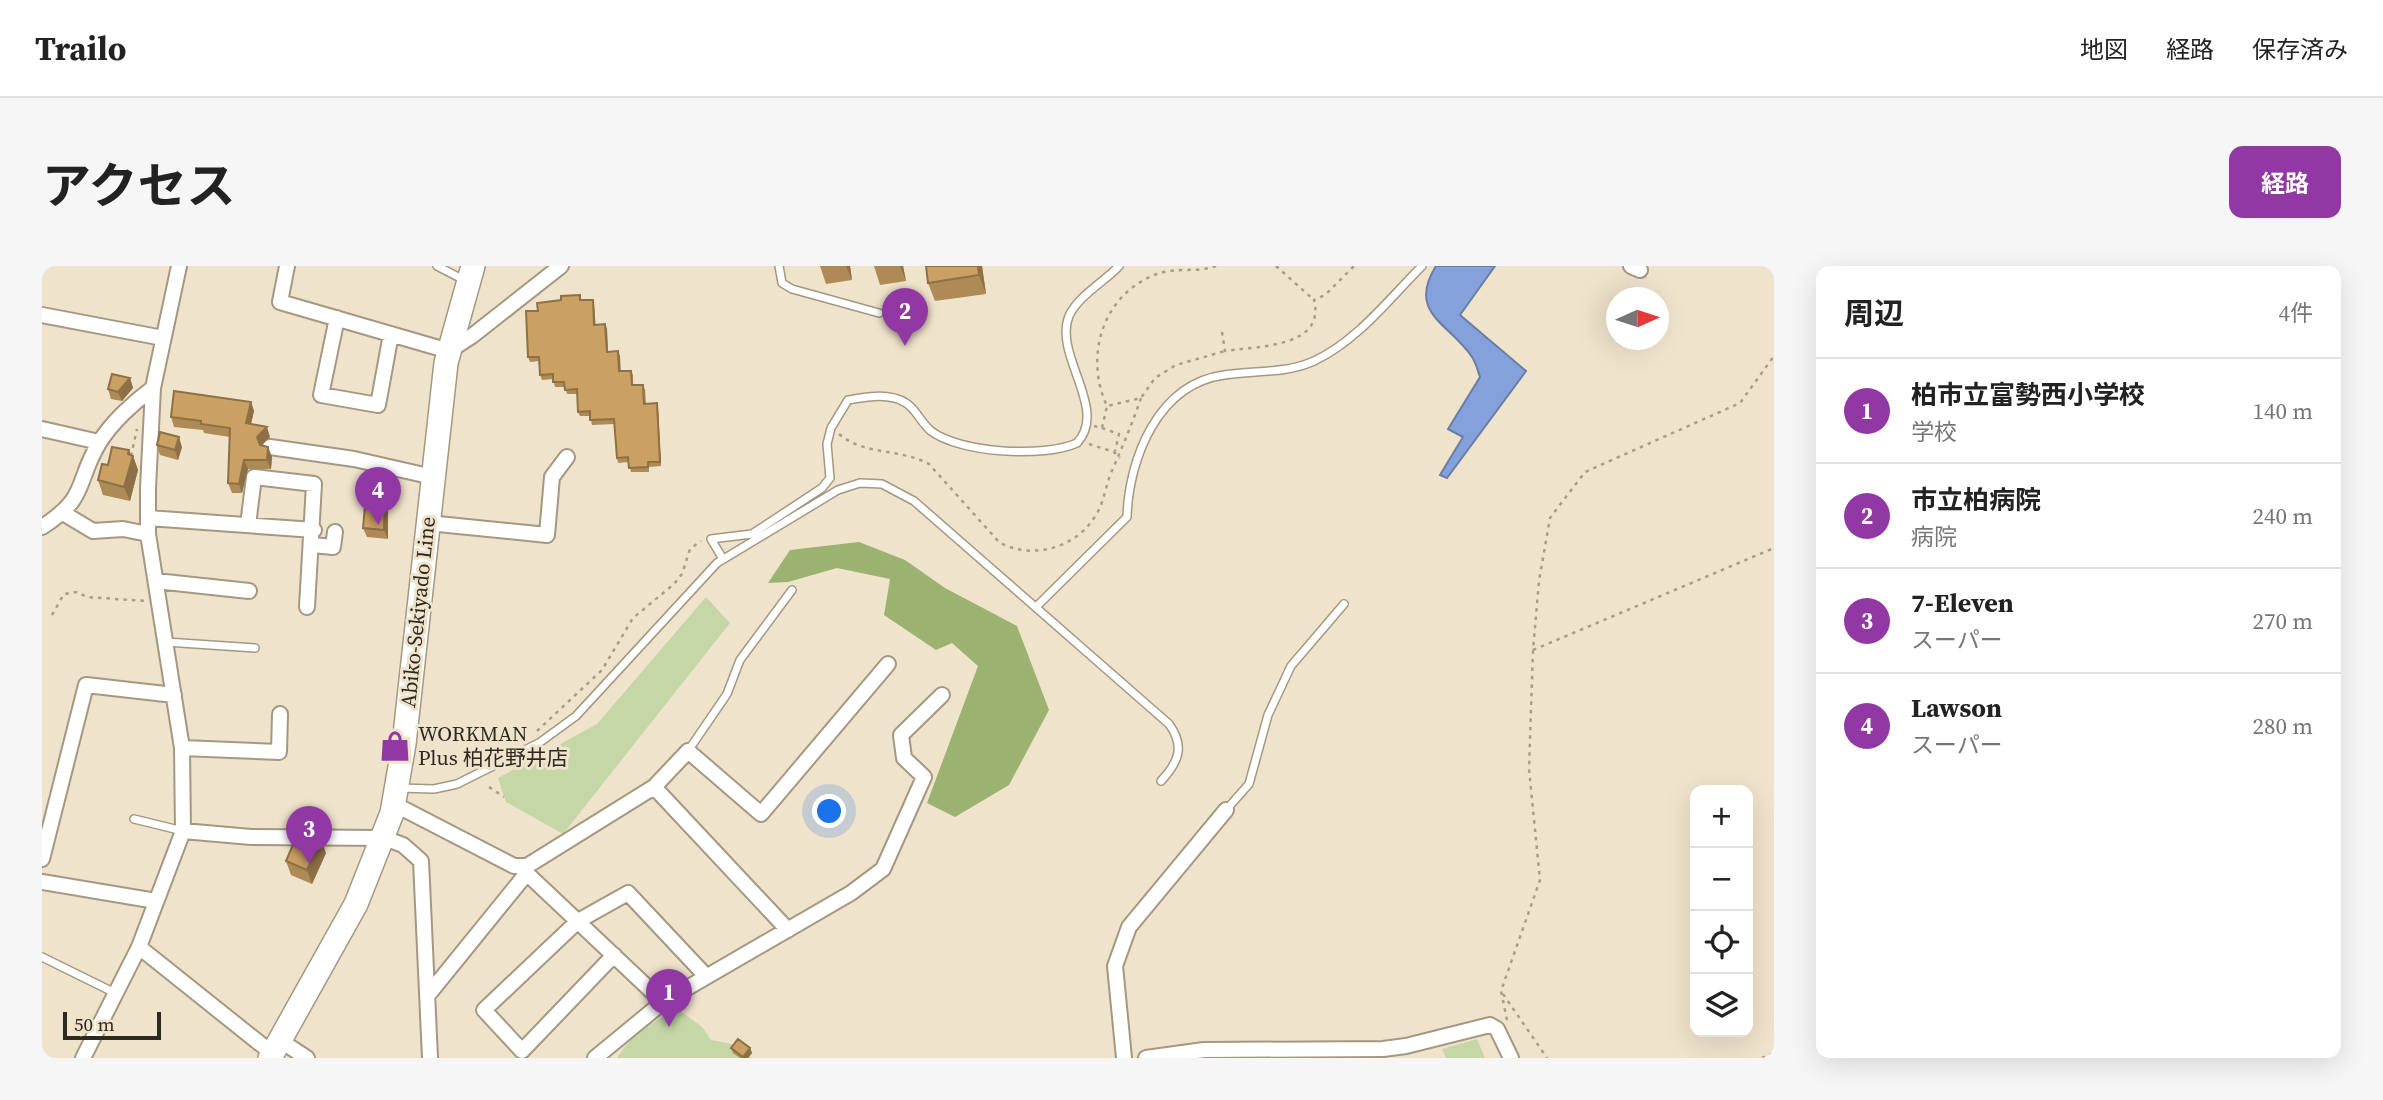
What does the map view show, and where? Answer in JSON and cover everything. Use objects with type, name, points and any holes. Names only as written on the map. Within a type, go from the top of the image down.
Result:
[{"type":"main road","name":"Abiko-Sekiyado Line","points":[[274,1051],[356,904],[384,838],[396,796],[449,351],[470,274]]},
{"type":"street","points":[[83,1058],[139,947],[183,831],[183,748],[148,534],[153,388],[178,266]]},
{"type":"street","points":[[288,266],[279,302],[449,351],[561,266]]},
{"type":"street","points":[[42,315],[163,338]]},
{"type":"street","points":[[337,318],[321,395],[378,405],[391,334]]},
{"type":"street","points":[[42,527],[63,513],[77,495],[99,442],[139,398],[153,388]]},
{"type":"street","points":[[42,429],[99,442]]},
{"type":"street","points":[[270,447],[354,459],[433,477]]},
{"type":"street","points":[[428,523],[547,535],[552,478],[567,457]]},
{"type":"street","points":[[248,525],[254,477],[314,484],[307,607]]},
{"type":"street","points":[[63,513],[93,531],[123,529],[148,534]]},
{"type":"street","points":[[148,518],[248,525],[313,537],[333,547],[335,532]]},
{"type":"street","points":[[156,582],[248,591]]},
{"type":"street","points":[[428,995],[523,869],[654,787],[688,751],[761,814],[888,664]]},
{"type":"street","points":[[42,859],[86,685],[174,695]]},
{"type":"street","points":[[595,1058],[663,1002],[705,975],[851,893],[883,869],[924,777],[904,758],[901,735],[942,695]]},
{"type":"street","points":[[183,748],[279,752],[280,714]]},
{"type":"street","points":[[654,787],[788,930]]},
{"type":"street","points":[[396,796],[432,826],[523,869],[663,1002]]},
{"type":"street","points":[[1124,1058],[1115,966],[1129,927],[1226,810]]},
{"type":"street","points":[[183,831],[251,837],[384,838],[403,845],[421,860],[430,1058]]},
{"type":"street","points":[[42,882],[156,901]]},
{"type":"street","points":[[614,956],[522,1051],[484,1010],[578,921],[628,892],[705,975]]},
{"type":"street","points":[[139,947],[274,1051],[307,1058]]},
{"type":"street","points":[[1146,1058],[1204,1050],[1383,1049],[1406,1046],[1483,1025],[1497,1029],[1511,1058]]},
{"type":"lane","points":[[437,266],[470,274]]},
{"type":"lane","points":[[779,266],[782,283],[792,289],[879,313]]},
{"type":"lane","points":[[723,559],[711,538],[752,534],[822,488],[830,478],[827,444],[831,428],[848,400],[888,397],[906,403],[931,431],[981,450],[1009,452],[1072,445],[1080,440],[1087,415],[1069,344],[1068,318],[1079,302],[1119,266]]},
{"type":"lane","points":[[1037,606],[1127,517],[1128,488],[1138,454],[1164,408],[1180,392],[1222,375],[1289,369],[1311,363],[1348,341],[1422,266]]},
{"type":"lane","points":[[396,796],[457,784],[548,736],[576,716],[723,559],[838,490],[860,484],[882,484],[914,501],[1169,724],[1179,736],[1177,762],[1161,781]]},
{"type":"lane","points":[[688,751],[727,694],[740,660],[792,590]]},
{"type":"lane","points":[[1226,810],[1249,784],[1268,715],[1291,666],[1344,604]]},
{"type":"lane","points":[[166,642],[255,648]]},
{"type":"lane","points":[[134,819],[183,831]]},
{"type":"lane","points":[[42,957],[116,994]]},
{"type":"path","points":[[1102,428],[1107,406],[1097,374],[1096,357],[1099,335],[1114,307],[1129,291],[1154,275],[1203,271],[1216,266]]},
{"type":"path","points":[[831,428],[850,443],[862,448],[915,456],[929,464],[990,536],[1010,549],[1046,550],[1065,544],[1086,527],[1099,509],[1140,398],[1166,371],[1225,351],[1300,338],[1315,321],[1314,300],[1276,266]]},
{"type":"path","points":[[1314,300],[1325,295],[1354,266]]},
{"type":"path","points":[[1222,332],[1225,351]]},
{"type":"path","points":[[1504,1042],[1512,1043],[1501,991],[1540,880],[1530,769],[1533,650],[1543,550],[1550,518],[1585,472],[1740,403],[1774,356]]},
{"type":"path","points":[[1107,406],[1140,398]]},
{"type":"path","points":[[1085,424],[1119,434],[1114,452]]},
{"type":"path","points":[[1080,440],[1114,452],[1120,458]]},
{"type":"path","points":[[533,735],[602,670],[633,618],[663,595],[682,574],[691,550],[697,543],[711,538]]},
{"type":"path","points":[[1533,650],[1774,548]]},
{"type":"path","points":[[52,615],[64,594],[77,592],[87,597],[160,602]]},
{"type":"path","points":[[489,786],[504,797]]},
{"type":"path","points":[[1501,991],[1547,1058]]},
{"type":"path","points":[[1762,1058],[1774,1053]]},
{"type":"green space","points":[[859,542],[905,560],[945,588],[1017,626],[1049,710],[1009,785],[955,817],[927,803],[978,666],[952,643],[936,650],[884,615],[890,579],[837,568],[788,582],[768,583],[790,550]]},
{"type":"green space","points":[[706,597],[730,623],[563,834],[506,802],[498,778],[597,724]]},
{"type":"green space","points":[[679,1010],[702,1027],[711,1040],[732,1044],[752,1058],[617,1058],[629,1042],[644,1029]]},
{"type":"green space","points":[[1477,1039],[1485,1058],[1446,1058],[1442,1049]]},
{"type":"water","points":[[1436,266],[1495,266],[1460,315],[1526,371],[1447,478],[1440,475],[1463,437],[1448,429],[1480,377],[1472,357],[1429,307],[1426,296],[1428,282]]},
{"type":"building","points":[[926,266],[978,266],[979,275],[928,283]]},
{"type":"building","points":[[580,295],[580,300],[593,300],[594,325],[605,324],[607,352],[618,351],[619,371],[631,371],[632,385],[643,385],[644,404],[657,403],[660,462],[648,462],[648,467],[629,468],[628,457],[617,458],[614,419],[590,420],[590,411],[578,412],[577,389],[565,390],[564,382],[553,382],[553,374],[540,375],[539,357],[528,357],[526,311],[538,311],[537,303],[561,300],[561,296]]},
{"type":"building","points":[[112,374],[130,378],[118,392],[108,389]]},
{"type":"building","points":[[174,391],[251,402],[246,423],[267,427],[257,437],[260,445],[268,447],[267,460],[244,460],[239,484],[228,483],[230,428],[171,417]]},
{"type":"building","points":[[160,432],[179,437],[175,450],[157,445]]},
{"type":"building","points":[[112,447],[129,450],[128,454],[133,456],[124,487],[98,480],[102,464],[108,465]]},
{"type":"building","points":[[366,494],[385,496],[384,530],[363,528]]},
{"type":"building","points":[[298,833],[321,839],[307,870],[286,861]]},
{"type":"building","points":[[738,1039],[750,1048],[743,1057],[731,1048]]},
{"type":"place","name":"市立柏病院","points":[[905,346]]},
{"type":"place","name":"Lawson","points":[[378,525]]},
{"type":"place","name":"WORKMAN Plus 柏花野井店","points":[[395,746]]},
{"type":"place","name":"7-Eleven","points":[[309,864]]},
{"type":"place","name":"柏市立富勢西小学校","points":[[669,1027]]}]
